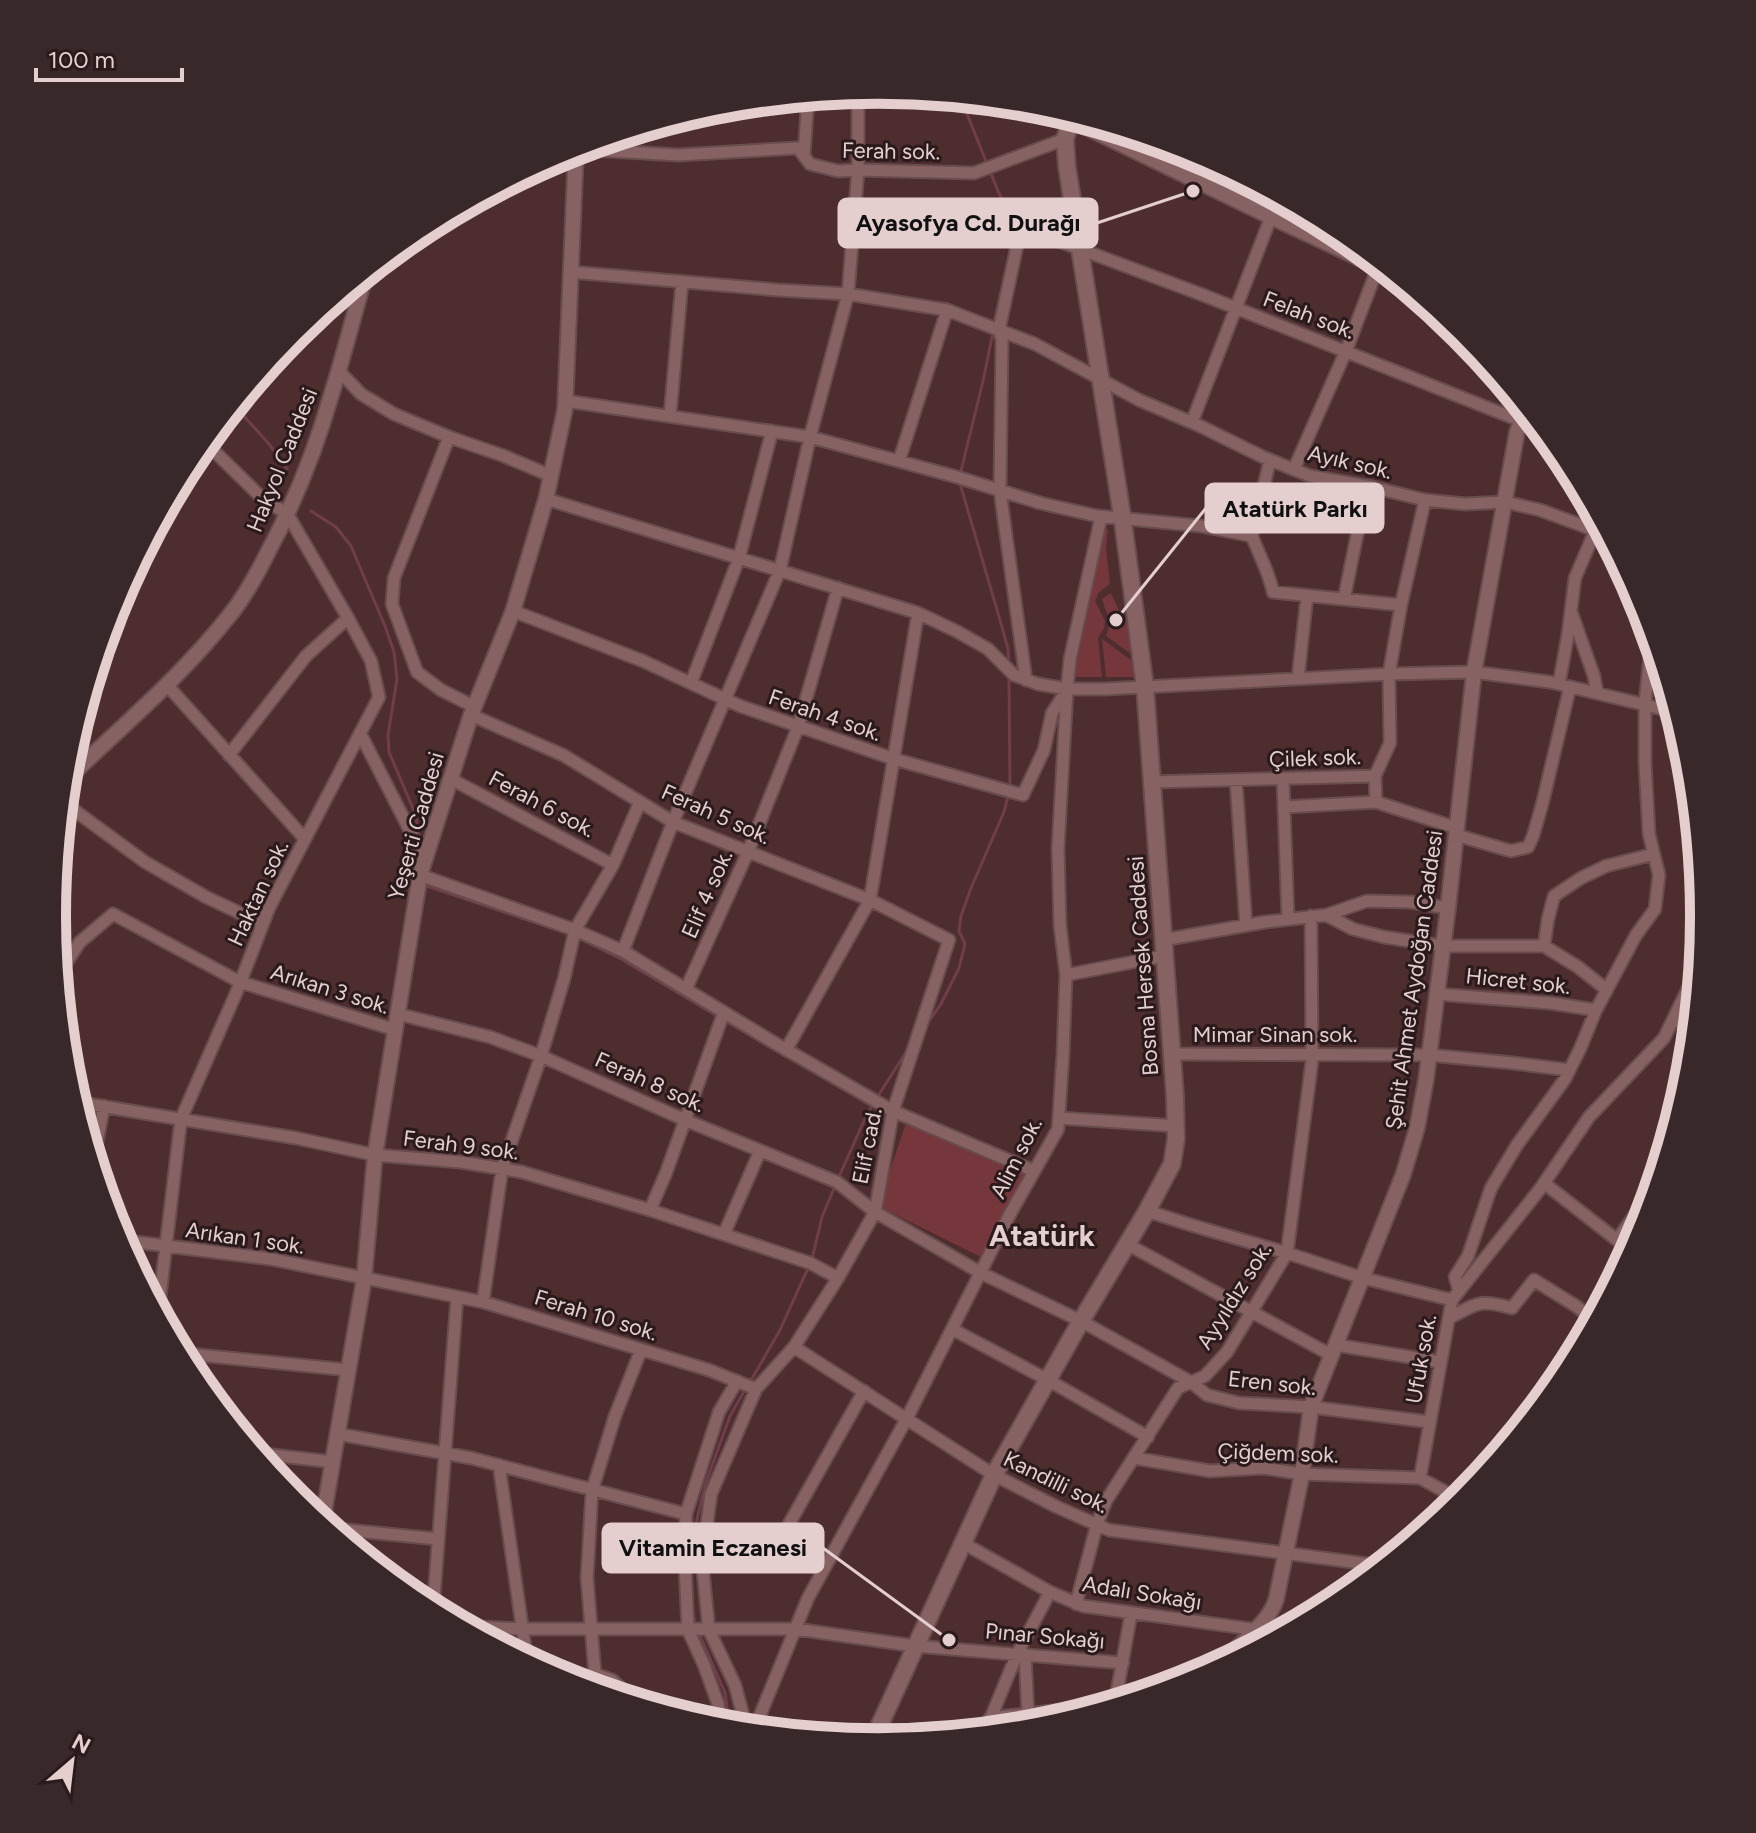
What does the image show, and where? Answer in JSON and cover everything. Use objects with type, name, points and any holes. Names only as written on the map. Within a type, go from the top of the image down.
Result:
[{"type":"main road","name":"Bosna Hersek Caddesi","points":[[878,1728],[994,1475],[1147,1211],[1175,1153],[1177,1126],[1145,687],[1123,520],[1067,167],[1065,139],[1068,127]]},
{"type":"street","points":[[623,951],[673,822],[780,570],[810,437],[848,294],[858,170],[858,105]]},
{"type":"street","points":[[804,156],[807,108]]},
{"type":"street","name":"Ferah sok.","points":[[609,151],[678,155],[798,148],[810,164],[838,171],[974,173],[1065,139]]},
{"type":"street","points":[[1121,142],[1340,249]]},
{"type":"street","name":"Yeşerti Caddesi","points":[[324,1510],[364,1279],[375,1155],[420,875],[473,711],[513,611],[546,499],[566,401],[575,163]]},
{"type":"street","points":[[1192,422],[1276,209]]},
{"type":"street","name":"Felah sok.","points":[[999,330],[1021,227],[1514,412]]},
{"type":"street","name":"Ayık sok.","points":[[571,272],[848,294],[947,310],[1035,344],[1139,400],[1310,476],[1425,500],[1465,504],[1505,502],[1589,525]]},
{"type":"street","points":[[1294,469],[1379,278]]},
{"type":"street","points":[[670,416],[682,282]]},
{"type":"street","name":"Hakyol Caddesi","points":[[81,766],[167,685],[230,615],[262,565],[288,515],[312,453],[361,291]]},
{"type":"street","points":[[899,461],[947,310]]},
{"type":"street","points":[[999,330],[1002,340],[1000,491],[1026,680]]},
{"type":"street","points":[[339,371],[361,394],[382,408],[551,476]]},
{"type":"street","points":[[566,401],[810,437],[1040,503],[1101,517],[1201,526],[1252,536]]},
{"type":"street","name":"Şehit Ahmet Aydoğan Caddesi","points":[[1241,1643],[1271,1613],[1302,1474],[1311,1407],[1409,1157],[1417,1128],[1448,908],[1474,672],[1517,432],[1522,422]]},
{"type":"street","points":[[691,683],[739,558],[772,431]]},
{"type":"street","name":"Ferah 5 sok.","points":[[449,437],[394,578],[392,604],[417,672],[473,711],[563,755],[673,822],[870,900],[949,940]]},
{"type":"street","points":[[213,450],[259,495],[288,515]]},
{"type":"street","points":[[1270,460],[1252,536],[1270,575],[1273,592],[1401,605]]},
{"type":"street","points":[[1344,599],[1367,486]]},
{"type":"street","points":[[546,499],[918,613],[988,649],[1014,675],[1038,684],[1067,689],[1145,687],[1474,672],[1565,685],[1663,709]]},
{"type":"street","name":"Çilek sok.","points":[[1151,782],[1375,776],[1390,743],[1389,674],[1425,500]]},
{"type":"street","name":"Haktan sok.","points":[[160,1295],[181,1119],[269,908],[379,697],[371,661],[288,515]]},
{"type":"street","points":[[1067,689],[1070,659],[1101,517]]},
{"type":"street","points":[[1284,807],[1376,802],[1511,851],[1528,847],[1542,805],[1565,685],[1575,578],[1596,538]]},
{"type":"street","name":"Elif 4 sok.","points":[[686,989],[748,852],[798,727],[838,588]]},
{"type":"street","points":[[1298,678],[1307,596]]},
{"type":"street","points":[[1571,609],[1597,693]]},
{"type":"street","name":"Ferah 4 sok.","points":[[513,611],[643,661],[725,700],[798,727],[894,759],[1023,795],[1044,750],[1052,713],[1067,689]]},
{"type":"street","points":[[786,1050],[870,900],[918,613]]},
{"type":"street","points":[[229,755],[306,656],[348,618]]},
{"type":"street","points":[[1147,1211],[1363,1278],[1455,1295],[1455,1277],[1468,1256],[1491,1188],[1569,1070],[1596,1010],[1636,935],[1655,909],[1659,875],[1649,834],[1645,704],[1649,663]]},
{"type":"street","points":[[167,685],[305,839]]},
{"type":"street","name":"Alim sok.","points":[[758,1720],[808,1598],[907,1418],[1058,1129],[1066,975],[1060,925],[1058,849],[1067,689]]},
{"type":"street","points":[[360,733],[425,860]]},
{"type":"street","points":[[1375,776],[1376,802]]},
{"type":"street","name":"Ferah 6 sok.","points":[[451,779],[613,865]]},
{"type":"street","points":[[1283,779],[1288,919]]},
{"type":"street","points":[[1236,780],[1246,925]]},
{"type":"street","points":[[483,1302],[502,1169],[541,1056],[575,930],[613,865],[640,802]]},
{"type":"street","points":[[73,810],[145,862],[206,897],[263,924]]},
{"type":"street","points":[[1544,946],[1554,896],[1606,866],[1654,854]]},
{"type":"street","points":[[420,875],[575,930],[623,951],[893,1111],[1034,1171]]},
{"type":"street","points":[[1066,975],[1246,925],[1326,915],[1367,901],[1410,902],[1448,908]]},
{"type":"street","name":"Arıkan 3 sok.","points":[[68,961],[80,942],[113,914],[240,982],[396,1030]]},
{"type":"street","points":[[1326,915],[1353,929],[1443,946],[1544,946],[1607,990]]},
{"type":"street","name":"Ayyıldız sok.","points":[[1076,1604],[1106,1501],[1178,1388],[1205,1376],[1227,1352],[1287,1253],[1312,1055],[1311,916]]},
{"type":"street","name":"Elif cad.","points":[[794,1347],[875,1212],[893,1111],[949,940]]},
{"type":"street","name":"Ufuk sok.","points":[[1420,1478],[1455,1295],[1544,1183],[1589,1117],[1664,1038],[1686,993]]},
{"type":"street","name":"Hicret sok.","points":[[1436,994],[1596,1010]]},
{"type":"street","points":[[650,1210],[724,1012]]},
{"type":"street","name":"Ferah 8 sok.","points":[[398,1014],[490,1037],[541,1056],[685,1120],[837,1182],[875,1212],[981,1273]]},
{"type":"street","points":[[1673,1019],[1683,1024]]},
{"type":"street","name":"Mimar Sinan sok.","points":[[1172,1054],[1429,1055],[1569,1070]]},
{"type":"street","name":"Ferah 9 sok.","points":[[89,1104],[296,1138],[375,1155],[461,1162],[522,1172],[724,1234],[810,1263],[838,1278]]},
{"type":"street","points":[[98,1139],[104,1106]]},
{"type":"street","points":[[1059,1118],[1177,1126]]},
{"type":"street","points":[[724,1234],[760,1151]]},
{"type":"street","points":[[1544,1183],[1621,1243]]},
{"type":"street","points":[[1617,1240],[1627,1229]]},
{"type":"street","name":"Arıkan 1 sok.","points":[[135,1242],[271,1259],[364,1279]]},
{"type":"street","points":[[1127,1244],[1251,1311],[1333,1350],[1441,1362]]},
{"type":"street","name":"Eren sok.","points":[[981,1273],[1081,1321],[1191,1382],[1207,1395],[1239,1403],[1311,1407],[1430,1422]]},
{"type":"street","name":"Ferah 10 sok.","points":[[364,1279],[483,1302],[709,1370],[756,1389]]},
{"type":"street","points":[[1449,1318],[1478,1303],[1489,1302],[1512,1308],[1534,1280],[1586,1314]]},
{"type":"street","points":[[434,1596],[457,1297]]},
{"type":"street","points":[[952,1329],[1148,1437]]},
{"type":"street","points":[[744,1717],[735,1685],[709,1630],[702,1561],[711,1494],[756,1389],[794,1347]]},
{"type":"street","name":"Kandilli sok.","points":[[794,1347],[994,1475],[1109,1530],[1368,1564]]},
{"type":"street","points":[[618,1685],[595,1674],[587,1578],[592,1489],[615,1416],[641,1350]]},
{"type":"street","points":[[195,1355],[349,1370]]},
{"type":"street","points":[[719,1713],[704,1665],[688,1630],[686,1514],[719,1412],[737,1381]]},
{"type":"street","points":[[704,1548],[766,1565],[864,1391]]},
{"type":"street","points":[[338,1434],[499,1465],[686,1514]]},
{"type":"street","points":[[271,1455],[333,1462]]},
{"type":"street","name":"Çiğdem sok.","points":[[1135,1458],[1210,1471],[1264,1468],[1302,1474],[1420,1478]]},
{"type":"street","points":[[499,1465],[525,1648]]},
{"type":"street","points":[[1420,1478],[1449,1494]]},
{"type":"street","points":[[347,1530],[438,1539]]},
{"type":"street","name":"Adalı Sokağı","points":[[963,1543],[1076,1604],[1264,1631]]},
{"type":"street","points":[[989,1721],[1050,1592]]},
{"type":"street","points":[[1117,1692],[1131,1614]]},
{"type":"street","name":"Pınar Sokağı","points":[[486,1627],[796,1629],[915,1646],[1123,1663]]},
{"type":"street","points":[[1021,1654],[1028,1714]]},
{"type":"street","points":[[990,1718],[1035,1713]]},
{"type":"shaded area","points":[[1105,529],[1108,529],[1106,549],[1110,584],[1099,592],[1095,601],[1105,621],[1098,638],[1102,677],[1074,677]]},
{"type":"shaded area","points":[[1111,593],[1122,617],[1129,624],[1134,656],[1106,636],[1110,623],[1102,599]]},
{"type":"shaded area","points":[[1102,639],[1134,662],[1136,677],[1106,677]]},
{"type":"shaded area","points":[[906,1123],[1025,1173],[983,1258],[878,1206]]},
{"type":"waterway","points":[[965,109],[1013,222],[1011,248]]},
{"type":"waterway","points":[[994,322],[1005,275]]},
{"type":"waterway","points":[[961,471],[992,337]]},
{"type":"waterway","points":[[241,413],[287,469]]},
{"type":"waterway","points":[[961,487],[1008,649],[1009,664]]},
{"type":"waterway","points":[[311,511],[336,527],[351,546],[394,652],[397,679],[388,735],[389,752],[417,818],[416,832]]},
{"type":"waterway","points":[[1009,676],[1010,788]]},
{"type":"waterway","points":[[925,1027],[959,968],[965,944],[959,931],[961,916],[1008,796]]},
{"type":"waterway","points":[[411,877],[409,869],[413,852]]},
{"type":"waterway","points":[[427,886],[566,933]]},
{"type":"waterway","points":[[582,940],[621,959],[717,1016]]},
{"type":"waterway","points":[[725,1021],[872,1106]]},
{"type":"waterway","points":[[878,1096],[908,1049]]},
{"type":"waterway","points":[[838,1179],[874,1103]]},
{"type":"waterway","points":[[812,1259],[822,1217],[835,1186]]},
{"type":"waterway","points":[[750,1382],[780,1330],[809,1266]]},
{"type":"waterway","points":[[691,1576],[694,1532],[705,1485],[730,1416],[743,1393]]},
{"type":"waterway","points":[[692,1608],[695,1624]]},
{"type":"waterway","points":[[698,1631],[725,1693],[728,1714]]},
{"type":"place","name":"Ayasofya Cd. Durağı","points":[[1193,191]]},
{"type":"place","name":"Atatürk Parkı","points":[[1116,620]]},
{"type":"place","name":"Vitamin Eczanesi","points":[[949,1640]]},
{"type":"district","name":"Atatürk","points":[[1042,1235]]}]
